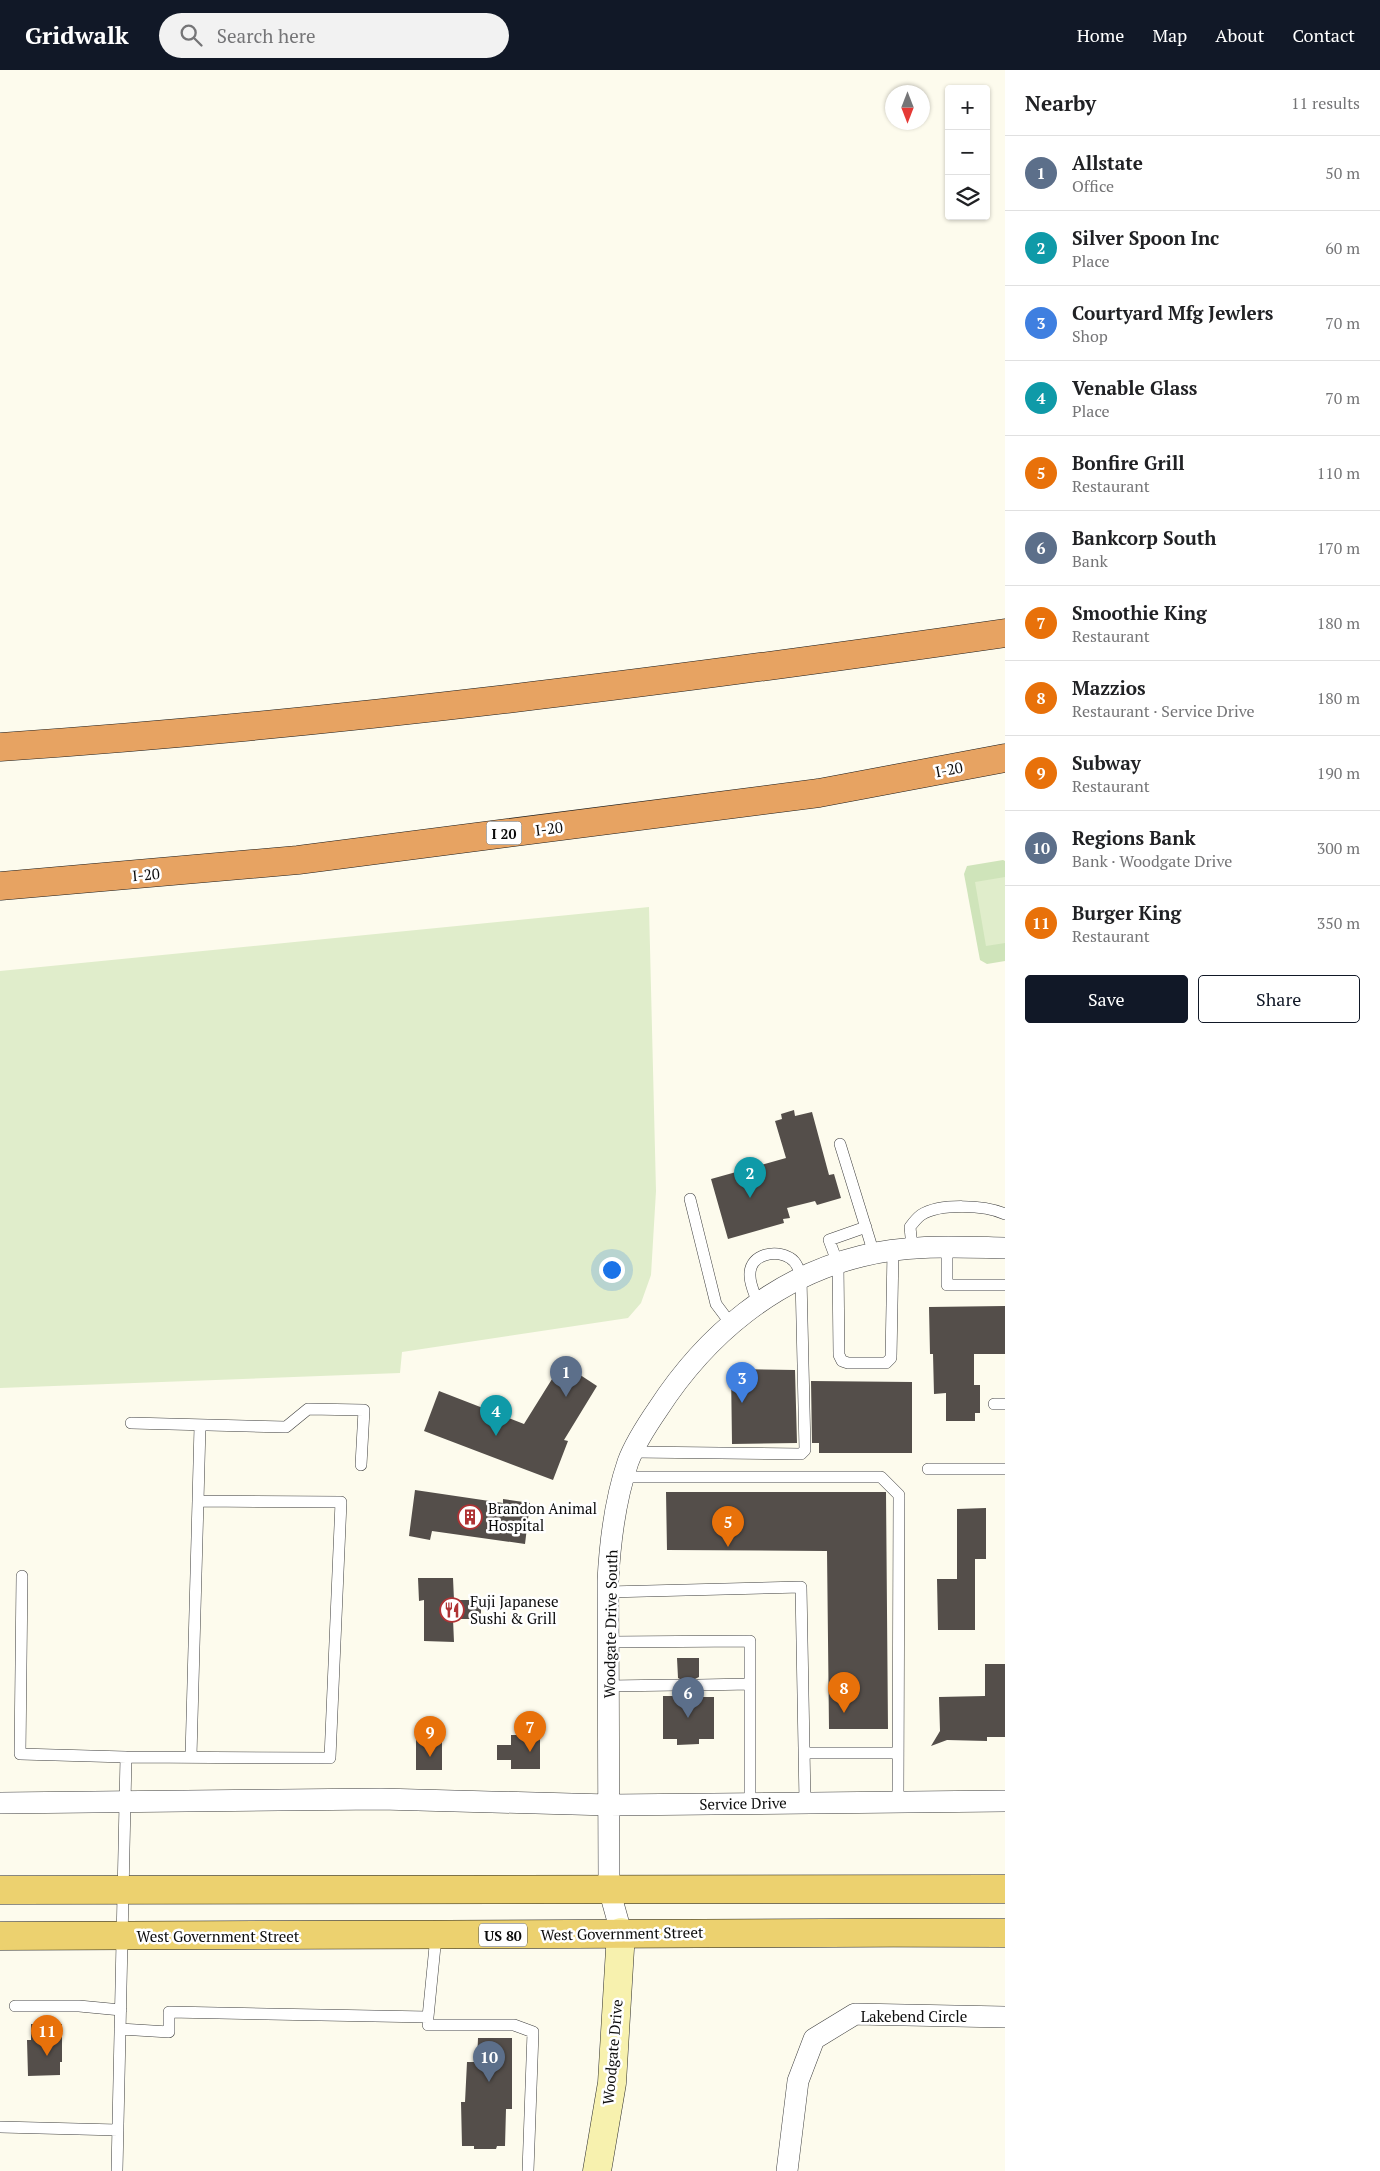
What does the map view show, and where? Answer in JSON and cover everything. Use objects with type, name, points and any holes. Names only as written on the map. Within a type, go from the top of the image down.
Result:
[{"type":"highway","points":[[0,746],[91,740],[546,695],[1005,633]]},
{"type":"highway","name":"I-20","points":[[0,886],[298,860],[819,793],[1005,758]]},
{"type":"main road","points":[[0,1890],[1005,1889]]},
{"type":"main road","name":"West Government Street","points":[[0,1936],[436,1936],[620,1932],[1005,1933]]},
{"type":"street","name":"Woodgate Drive South","points":[[609,1805],[609,1551],[616,1509],[633,1452],[646,1427],[672,1386],[706,1346],[730,1324],[758,1303],[801,1278],[838,1264],[893,1251],[946,1247],[1005,1248]]},
{"type":"street","name":"Service Drive","points":[[0,1803],[381,1799],[609,1805],[1005,1801]]},
{"type":"street","points":[[609,1805],[609,1889],[620,1932]]},
{"type":"street","name":"Woodgate Drive","points":[[597,2171],[612,2084],[620,1932]]},
{"type":"street","name":"Lakebend Circle","points":[[787,2171],[798,2081],[814,2039],[856,2014],[1005,2016]]},
{"type":"lane","points":[[840,1144],[866,1227],[893,1251]]},
{"type":"lane","points":[[690,1199],[716,1304],[730,1324]]},
{"type":"lane","points":[[866,1227],[829,1240],[838,1264],[839,1355],[842,1361],[848,1363],[886,1363],[891,1358],[892,1351],[893,1251],[910,1227],[921,1215],[943,1208],[992,1208],[1005,1214]]},
{"type":"lane","points":[[946,1247],[947,1285],[1005,1285]]},
{"type":"lane","points":[[633,1452],[801,1454],[805,1450],[801,1278],[797,1265],[791,1258],[776,1254],[758,1258],[752,1264],[750,1273],[751,1285],[758,1303]]},
{"type":"lane","points":[[132,1423],[286,1428],[308,1410],[364,1410],[361,1465]]},
{"type":"lane","points":[[191,1756],[200,1426]]},
{"type":"lane","points":[[928,1469],[1005,1469]]},
{"type":"lane","points":[[624,1477],[881,1477],[898,1495],[898,1801]]},
{"type":"lane","points":[[22,1576],[20,1754],[330,1758],[341,1502],[198,1501]]},
{"type":"lane","points":[[608,1592],[801,1587],[805,1802]]},
{"type":"lane","points":[[608,1642],[750,1641],[750,1803]]},
{"type":"lane","points":[[699,1684],[750,1684]]},
{"type":"lane","points":[[608,1686],[678,1685]]},
{"type":"lane","points":[[804,1754],[898,1753]]},
{"type":"lane","points":[[117,2171],[126,1756]]},
{"type":"lane","points":[[120,2029],[169,2032],[169,2012],[428,2017],[436,1936]]},
{"type":"lane","points":[[15,2006],[79,2006],[121,2010]]},
{"type":"lane","points":[[428,2025],[514,2025],[533,2032],[528,2171]]},
{"type":"lane","points":[[0,2127],[118,2130]]},
{"type":"green space","points":[[1005,861],[1005,961],[987,964],[980,960],[964,874],[967,866]]},
{"type":"green space","points":[[1005,877],[1005,943],[986,946],[975,882]]},
{"type":"green space","points":[[649,907],[656,1191],[651,1275],[641,1303],[628,1318],[402,1352],[400,1373],[0,1388],[0,971]]},
{"type":"building","points":[[794,1110],[795,1116],[812,1112],[829,1175],[834,1174],[841,1198],[817,1205],[815,1201],[787,1208],[790,1218],[783,1219],[784,1223],[728,1239],[711,1179],[786,1158],[775,1121],[782,1119],[781,1114]]},
{"type":"building","points":[[1005,1306],[1005,1354],[974,1354],[974,1385],[980,1385],[980,1413],[975,1413],[975,1421],[946,1421],[946,1393],[934,1394],[933,1354],[930,1354],[929,1307]]},
{"type":"building","points":[[562,1363],[597,1386],[564,1440],[568,1441],[553,1480],[424,1431],[439,1391],[524,1424]]},
{"type":"building","points":[[731,1369],[795,1370],[797,1443],[732,1444]]},
{"type":"building","points":[[811,1381],[912,1382],[912,1453],[819,1453],[819,1443],[812,1443]]},
{"type":"building","name":"Brandon Animal Hospital","points":[[415,1490],[503,1503],[503,1499],[530,1503],[525,1544],[432,1531],[430,1540],[409,1536]]},
{"type":"building","points":[[666,1492],[886,1492],[888,1729],[829,1729],[827,1551],[667,1550]]},
{"type":"building","points":[[986,1508],[986,1559],[975,1559],[975,1630],[938,1630],[937,1579],[957,1579],[957,1509]]},
{"type":"building","name":"Fuji Japanese Sushi & Grill","points":[[418,1578],[453,1578],[454,1600],[481,1600],[481,1619],[453,1619],[454,1642],[424,1641],[424,1600],[419,1601]]},
{"type":"building","points":[[677,1658],[699,1658],[699,1677],[695,1679],[692,1686],[695,1691],[699,1692],[699,1697],[714,1697],[714,1739],[699,1739],[699,1744],[677,1745],[677,1739],[663,1739],[663,1696],[678,1696],[678,1692],[682,1691],[685,1685],[684,1681],[678,1678]]},
{"type":"building","points":[[985,1664],[1005,1664],[1005,1737],[987,1737],[987,1741],[947,1740],[931,1746],[940,1731],[939,1697],[985,1696]]},
{"type":"building","points":[[511,1735],[540,1735],[540,1769],[511,1769],[511,1760],[497,1760],[497,1745],[511,1745]]},
{"type":"building","points":[[416,1736],[442,1736],[442,1770],[416,1770]]},
{"type":"building","points":[[31,2024],[62,2024],[60,2075],[28,2076],[27,2040],[31,2040]]},
{"type":"building","points":[[478,2038],[512,2038],[512,2109],[506,2109],[505,2146],[497,2146],[496,2149],[474,2149],[474,2146],[462,2146],[461,2102],[465,2102],[467,2062],[477,2062]]},
{"type":"place","name":"Silver Spoon Inc","points":[[750,1198]]},
{"type":"place","name":"Allstate","points":[[566,1397]]},
{"type":"place","name":"Courtyard Mfg Jewlers","points":[[742,1403]]},
{"type":"place","name":"Venable Glass","points":[[496,1436]]},
{"type":"place","name":"Brandon Animal Hospital","points":[[470,1517]]},
{"type":"place","name":"Bonfire Grill","points":[[728,1547]]},
{"type":"place","name":"Fuji Japanese Sushi & Grill","points":[[452,1610]]},
{"type":"place","name":"Mazzios","points":[[844,1713]]},
{"type":"place","name":"Bankcorp South","points":[[688,1718]]},
{"type":"place","name":"Smoothie King","points":[[530,1752]]},
{"type":"place","name":"Subway","points":[[430,1757]]},
{"type":"place","name":"Burger King","points":[[47,2056]]},
{"type":"place","name":"Regions Bank","points":[[489,2082]]}]
